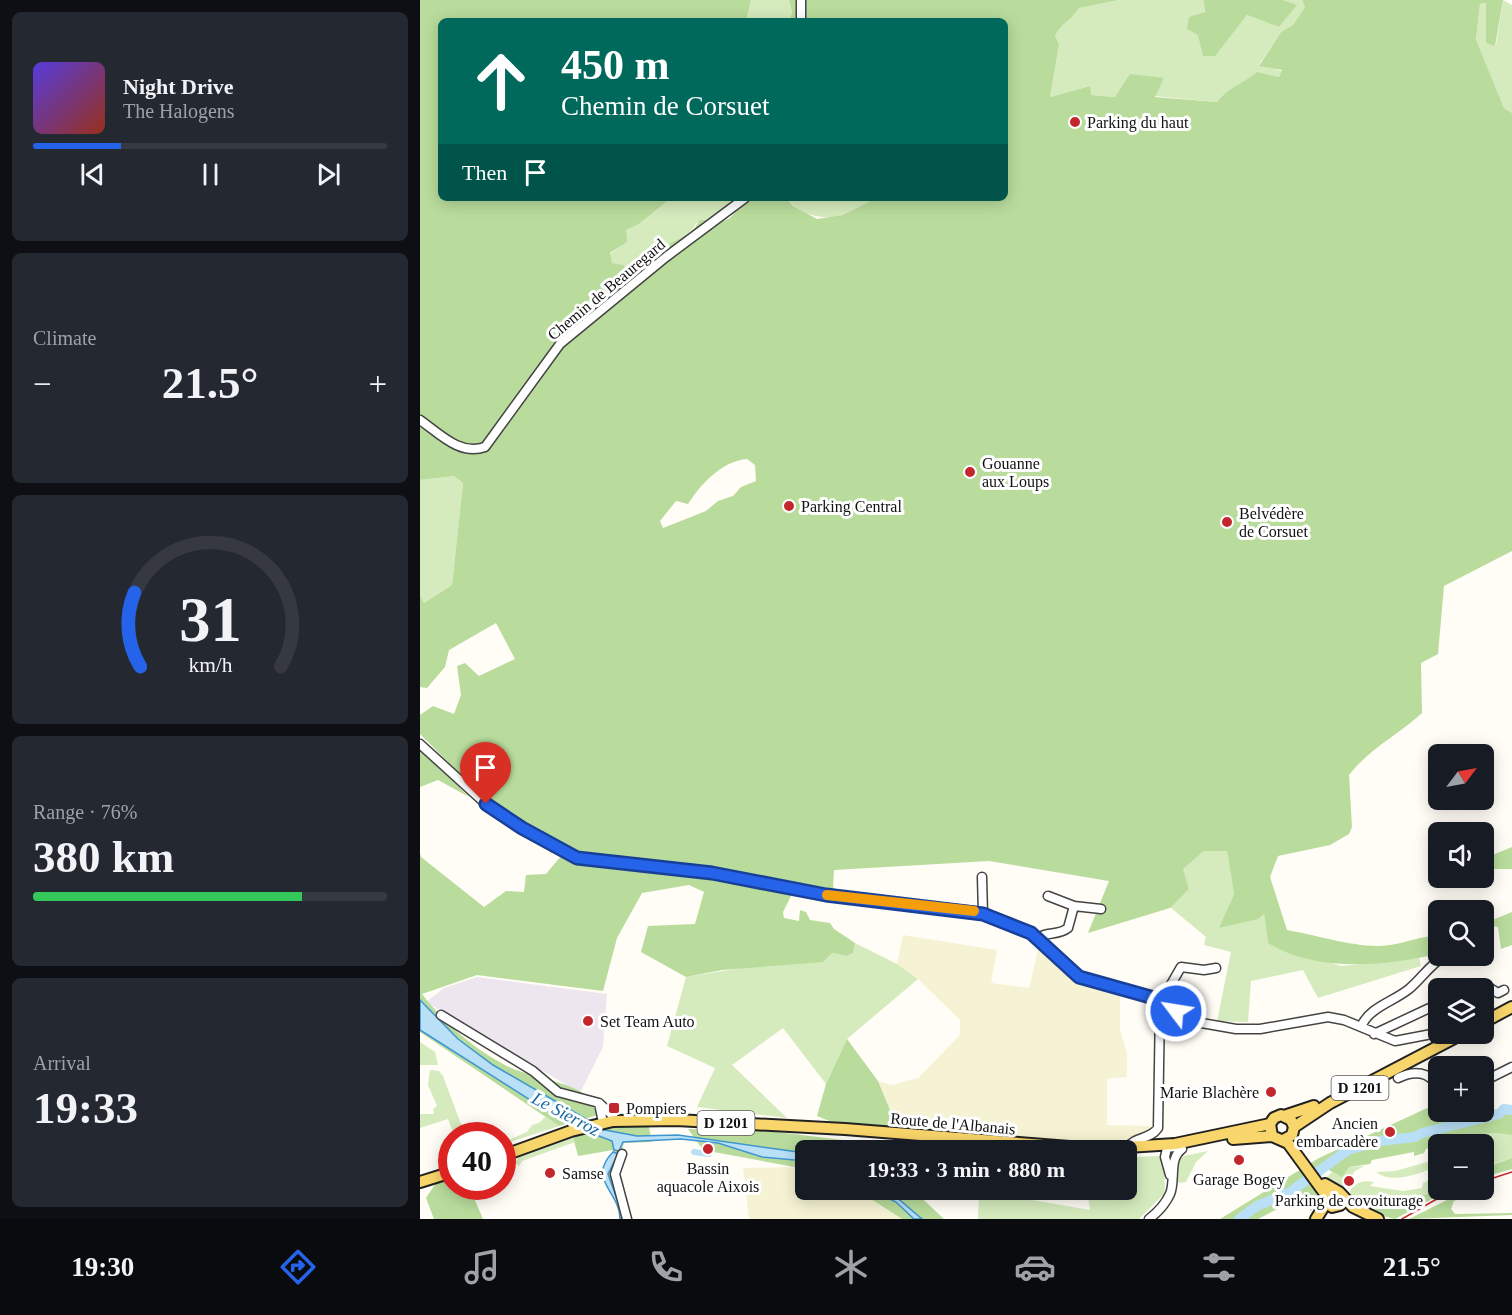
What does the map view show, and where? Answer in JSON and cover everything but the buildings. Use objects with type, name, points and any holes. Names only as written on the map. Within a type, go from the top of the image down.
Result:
[{"type":"main road","points":[[1494,1017],[1512,1007]]},
{"type":"main road","name":"D 1201","points":[[1290,1134],[1330,1103],[1443,1044]]},
{"type":"main road","name":"D 1201","points":[[1284,1116],[1300,1113],[1421,1053],[1428,1052]]},
{"type":"main road","name":"D 1201","points":[[516,1149],[600,1120],[676,1116],[802,1124],[845,1130]]},
{"type":"main road","points":[[1290,1134],[1272,1136],[1270,1124],[1274,1118],[1284,1116],[1291,1120],[1290,1134],[1304,1161],[1342,1209],[1365,1219]]},
{"type":"main road","name":"D 1201","points":[[600,1120],[676,1120],[845,1130]]},
{"type":"main road","name":"Route de l'Albanais","points":[[1137,1149],[1205,1139],[1270,1124]]},
{"type":"main road","name":"D 1201","points":[[516,1148],[535,1139],[569,1130]]},
{"type":"main road","name":"Route de l'Albanais","points":[[845,1130],[983,1140]]},
{"type":"main road","name":"Route de l'Albanais","points":[[1137,1151],[1165,1152],[1240,1137],[1272,1136]]},
{"type":"main road","points":[[420,1175],[438,1169]]},
{"type":"main road","points":[[420,1182],[438,1176]]},
{"type":"main road","points":[[1317,1219],[1334,1200]]},
{"type":"main road","points":[[1334,1200],[1378,1219]]},
{"type":"street","points":[[801,0],[801,18]]},
{"type":"street","name":"Chemin de Beauregard","points":[[420,420],[457,447],[473,452],[485,447],[560,344],[666,257],[740,201]]},
{"type":"street","points":[[420,744],[486,804],[522,828],[577,858],[712,873],[826,895],[983,914],[1020,928],[1038,938],[1079,977],[1139,992],[1190,1021],[1236,1029],[1260,1029],[1328,1017],[1395,1041],[1428,1035]]},
{"type":"street","points":[[982,877],[983,914]]},
{"type":"street","points":[[1048,896],[1074,906],[1101,909]]},
{"type":"street","points":[[1038,938],[1044,935],[1059,934],[1068,928],[1074,906]]},
{"type":"street","points":[[1137,1141],[1149,1137],[1158,1128],[1160,1004],[1183,966],[1204,970],[1216,968]]},
{"type":"street","points":[[1361,1028],[1371,1012],[1410,988],[1421,974],[1431,966]]},
{"type":"street","points":[[1494,991],[1498,993],[1504,990]]},
{"type":"street","points":[[1374,1034],[1428,1010]]},
{"type":"street","points":[[441,1015],[533,1071],[558,1092],[599,1103],[600,1120]]},
{"type":"street","points":[[1494,1076],[1512,1067]]},
{"type":"street","points":[[1398,1077],[1414,1071],[1428,1077]]},
{"type":"street","points":[[1172,1181],[1165,1152],[1167,1148],[1205,1139]]},
{"type":"street","points":[[1149,1219],[1164,1204],[1171,1192],[1174,1162],[1182,1149]]},
{"type":"street","points":[[622,1154],[615,1174],[627,1219]]},
{"type":"shaded area","points":[[903,935],[997,950],[991,983],[1029,988],[1039,946],[1080,982],[1120,991],[1120,1030],[1127,1053],[1127,1077],[1107,1079],[1107,1125],[1151,1126],[1146,1135],[1123,1140],[1055,1140],[897,1127],[878,1081],[891,1085],[918,1078],[960,1035],[960,1020],[918,979],[897,964]]},
{"type":"shaded area","points":[[477,977],[607,994],[603,1047],[580,1093],[426,1002],[444,988]]},
{"type":"shaded area","points":[[795,1167],[795,1200],[873,1200],[902,1219],[749,1219],[743,1168]]},
{"type":"green space","points":[[420,0],[751,0],[747,18],[438,18],[438,201],[667,201],[639,224],[626,230],[627,242],[610,253],[612,263],[624,265],[625,270],[638,268],[640,260],[656,258],[661,248],[692,232],[700,220],[707,220],[715,225],[730,218],[744,203],[740,201],[789,201],[793,206],[817,219],[843,215],[871,201],[1008,201],[1008,18],[791,18],[792,12],[789,0],[1119,0],[1079,8],[1055,35],[1059,45],[1050,97],[1090,86],[1091,95],[1115,97],[1130,74],[1164,78],[1155,97],[1217,102],[1227,92],[1257,72],[1279,77],[1282,70],[1259,66],[1281,32],[1293,25],[1305,7],[1302,0],[1503,0],[1495,46],[1486,43],[1486,3],[1480,4],[1476,40],[1504,108],[1512,113],[1512,551],[1444,586],[1438,654],[1421,663],[1422,713],[1366,757],[1349,775],[1352,827],[1349,834],[1330,845],[1278,856],[1270,877],[1287,930],[1353,944],[1379,946],[1428,937],[1428,956],[1374,964],[1330,963],[1287,953],[1268,943],[1264,914],[1258,919],[1219,928],[1234,894],[1227,851],[1204,851],[1183,869],[1189,889],[1170,908],[1088,933],[1109,881],[989,861],[834,870],[833,887],[837,891],[847,891],[845,896],[796,886],[783,912],[784,918],[799,921],[800,910],[806,912],[810,920],[830,923],[834,929],[855,943],[853,953],[847,956],[832,953],[823,962],[722,970],[686,977],[641,952],[648,926],[695,924],[704,892],[689,885],[642,893],[617,938],[603,991],[477,975],[422,994],[459,1034],[481,1051],[517,1070],[579,1091],[600,1107],[598,1115],[559,1126],[420,1032],[420,853],[421,857],[484,907],[506,891],[524,892],[526,875],[546,874],[561,856],[550,852],[456,770],[420,734],[420,715],[433,706],[454,714],[461,695],[457,666],[465,663],[479,676],[515,659],[496,623],[449,650],[445,667],[427,688],[420,687],[420,595],[424,603],[452,585],[463,483],[454,476],[420,480]],"holes":[[[747,459],[755,465],[756,481],[741,487],[733,496],[718,501],[706,511],[663,528],[660,521],[676,501],[688,504],[713,475],[729,464]]]},
{"type":"green space","points":[[751,0],[789,0],[792,12],[791,18],[747,18]]},
{"type":"green space","points":[[1119,0],[1205,0],[1200,40],[1203,56],[1215,55],[1247,15],[1279,27],[1296,5],[1283,0],[1302,0],[1305,7],[1293,25],[1281,32],[1259,65],[1282,71],[1279,77],[1257,73],[1232,88],[1217,102],[1154,96],[1164,78],[1115,97],[1090,95],[1090,86],[1050,97],[1059,45],[1055,35],[1079,8]]},
{"type":"green space","points":[[1204,0],[1283,0],[1297,5],[1279,27],[1247,15],[1215,56],[1203,56],[1198,35],[1187,29],[1189,17],[1205,12]]},
{"type":"green space","points":[[1503,0],[1512,5],[1512,113],[1504,108],[1476,41],[1480,4],[1487,3],[1486,43],[1496,45]]},
{"type":"green space","points":[[667,201],[740,201],[744,203],[720,224],[696,223],[693,229],[665,247],[656,258],[642,259],[636,269],[625,270],[622,265],[612,263],[609,255],[626,242],[626,230],[639,224]]},
{"type":"green space","points":[[789,201],[873,201],[854,211],[830,217],[818,217],[796,207]]},
{"type":"green space","points":[[454,476],[463,483],[452,585],[424,603],[420,595],[420,480]]},
{"type":"green space","points":[[420,748],[469,797],[438,780],[420,787]]},
{"type":"green space","points":[[1512,847],[1512,869],[1494,869],[1494,854]]},
{"type":"green space","points":[[1204,851],[1227,851],[1234,894],[1220,927],[1264,914],[1268,943],[1341,966],[1419,958],[1421,966],[1318,998],[1303,970],[1251,981],[1248,1022],[1217,1021],[1231,952],[1204,945],[1206,937],[1170,907],[1189,889],[1182,869]]},
{"type":"green space","points":[[1512,912],[1512,945],[1501,949],[1498,927],[1494,926],[1495,919]]},
{"type":"green space","points":[[855,943],[897,964],[918,979],[847,1039],[826,1084],[783,1028],[732,1065],[787,1118],[697,1107],[715,1068],[667,1046],[686,977],[832,953],[847,956],[853,953]]},
{"type":"green space","points":[[847,1039],[878,1081],[897,1127],[832,1122],[817,1116],[826,1084]]},
{"type":"green space","points":[[420,1042],[435,1052],[438,1065],[420,1065]]},
{"type":"green space","points":[[430,1070],[439,1071],[460,1122],[449,1122],[448,1119],[420,1128],[420,1114],[434,1114],[433,1109],[437,1106],[428,1085]]},
{"type":"green space","points":[[1428,1108],[1428,1122],[1494,1122],[1494,1109],[1512,1112],[1512,1135],[1428,1134],[1428,1148],[1424,1153],[1414,1156],[1414,1152],[1372,1160],[1370,1164],[1349,1167],[1342,1177],[1327,1169],[1320,1173],[1315,1188],[1318,1201],[1311,1211],[1302,1196],[1258,1219],[1220,1219],[1319,1158]]},
{"type":"green space","points":[[1494,1109],[1512,1112],[1512,1158],[1494,1164],[1494,1134],[1473,1134],[1478,1122],[1494,1122]]},
{"type":"green space","points":[[545,1117],[559,1126],[516,1140],[516,1137],[527,1132],[532,1125],[539,1123]]},
{"type":"green space","points":[[620,1124],[649,1127],[652,1142],[624,1143],[610,1182],[608,1174],[614,1163],[613,1150],[578,1156],[573,1137],[604,1126]]},
{"type":"green space","points":[[688,1129],[760,1130],[843,1140],[795,1140],[795,1167],[703,1150]]},
{"type":"green space","points":[[573,1137],[575,1142],[522,1161],[519,1166],[516,1162],[519,1157]]},
{"type":"green space","points":[[1208,1151],[1196,1162],[1186,1182],[1180,1183],[1175,1180],[1179,1157]]},
{"type":"green space","points":[[1158,1156],[1164,1163],[1165,1193],[1139,1219],[978,1219],[979,1200],[1032,1200],[1090,1210],[1088,1200],[1137,1200],[1137,1157]]},
{"type":"green space","points":[[1512,1158],[1512,1169],[1494,1174],[1494,1164]]},
{"type":"green space","points":[[1428,1162],[1428,1170],[1399,1178],[1390,1178],[1376,1172],[1395,1171]]},
{"type":"green space","points":[[1364,1166],[1355,1171],[1344,1186],[1325,1179],[1332,1172],[1342,1176],[1349,1167]]},
{"type":"green space","points":[[1428,1181],[1428,1194],[1396,1204],[1373,1205],[1351,1198],[1350,1190],[1358,1183],[1374,1182],[1370,1186],[1403,1191],[1422,1188],[1423,1183]]},
{"type":"green space","points":[[438,1182],[438,1200],[475,1200],[483,1219],[434,1219],[426,1198]]},
{"type":"green space","points":[[1428,1194],[1428,1200],[1430,1200],[1395,1219],[1379,1215],[1362,1205],[1399,1203]]},
{"type":"green space","points":[[873,1200],[924,1200],[944,1219],[902,1219]]},
{"type":"green space","points":[[1447,1200],[1456,1200],[1451,1209],[1455,1214],[1512,1213],[1512,1215],[1409,1219]]},
{"type":"water","points":[[420,1000],[458,1039],[493,1065],[605,1130],[637,1136],[678,1135],[795,1152],[795,1160],[762,1157],[718,1143],[681,1139],[623,1142],[619,1151],[614,1150],[612,1141],[568,1124],[420,1030]]},
{"type":"water","points":[[613,1152],[618,1154],[608,1174],[624,1219],[620,1219],[619,1209],[603,1178],[606,1162]]},
{"type":"water","points":[[892,1200],[900,1200],[922,1219],[914,1219]]},
{"type":"waterway","name":"Le Sierroz","points":[[1239,1219],[1257,1206],[1290,1192],[1348,1150],[1380,1141],[1415,1137],[1422,1133],[1499,1114],[1504,1109],[1512,1110]]},
{"type":"waterway","points":[[694,1152],[709,1154]]},
{"type":"railway","points":[[1494,1178],[1512,1172]]},
{"type":"railway","points":[[1402,1219],[1435,1200]]},
{"type":"slow traffic","points":[[827,895],[974,911]]},
{"type":"place","name":"Parking du haut","points":[[1075,122]]},
{"type":"place","name":"Gouanne aux Loups","points":[[970,472]]},
{"type":"place","name":"Parking Central","points":[[789,506]]},
{"type":"place","name":"Belvédère de Corsuet","points":[[1227,522]]},
{"type":"place","name":"Set Team Auto","points":[[588,1021]]},
{"type":"place","name":"Marie Blachère","points":[[1271,1092]]},
{"type":"place","name":"Pompiers","points":[[614,1108]]},
{"type":"place","name":"Ancien embarcadère","points":[[1390,1132]]},
{"type":"place","name":"Bassin aquacole Aixois","points":[[708,1149]]},
{"type":"place","name":"Garage Bogey","points":[[1239,1160]]},
{"type":"place","name":"Samse","points":[[550,1173]]},
{"type":"place","name":"Parking de covoiturage","points":[[1349,1181]]},
{"type":"route","points":[[486,804],[522,828],[577,858],[712,873],[826,895],[983,914],[1031,933],[1079,977],[1139,992],[1176,1011]]}]
